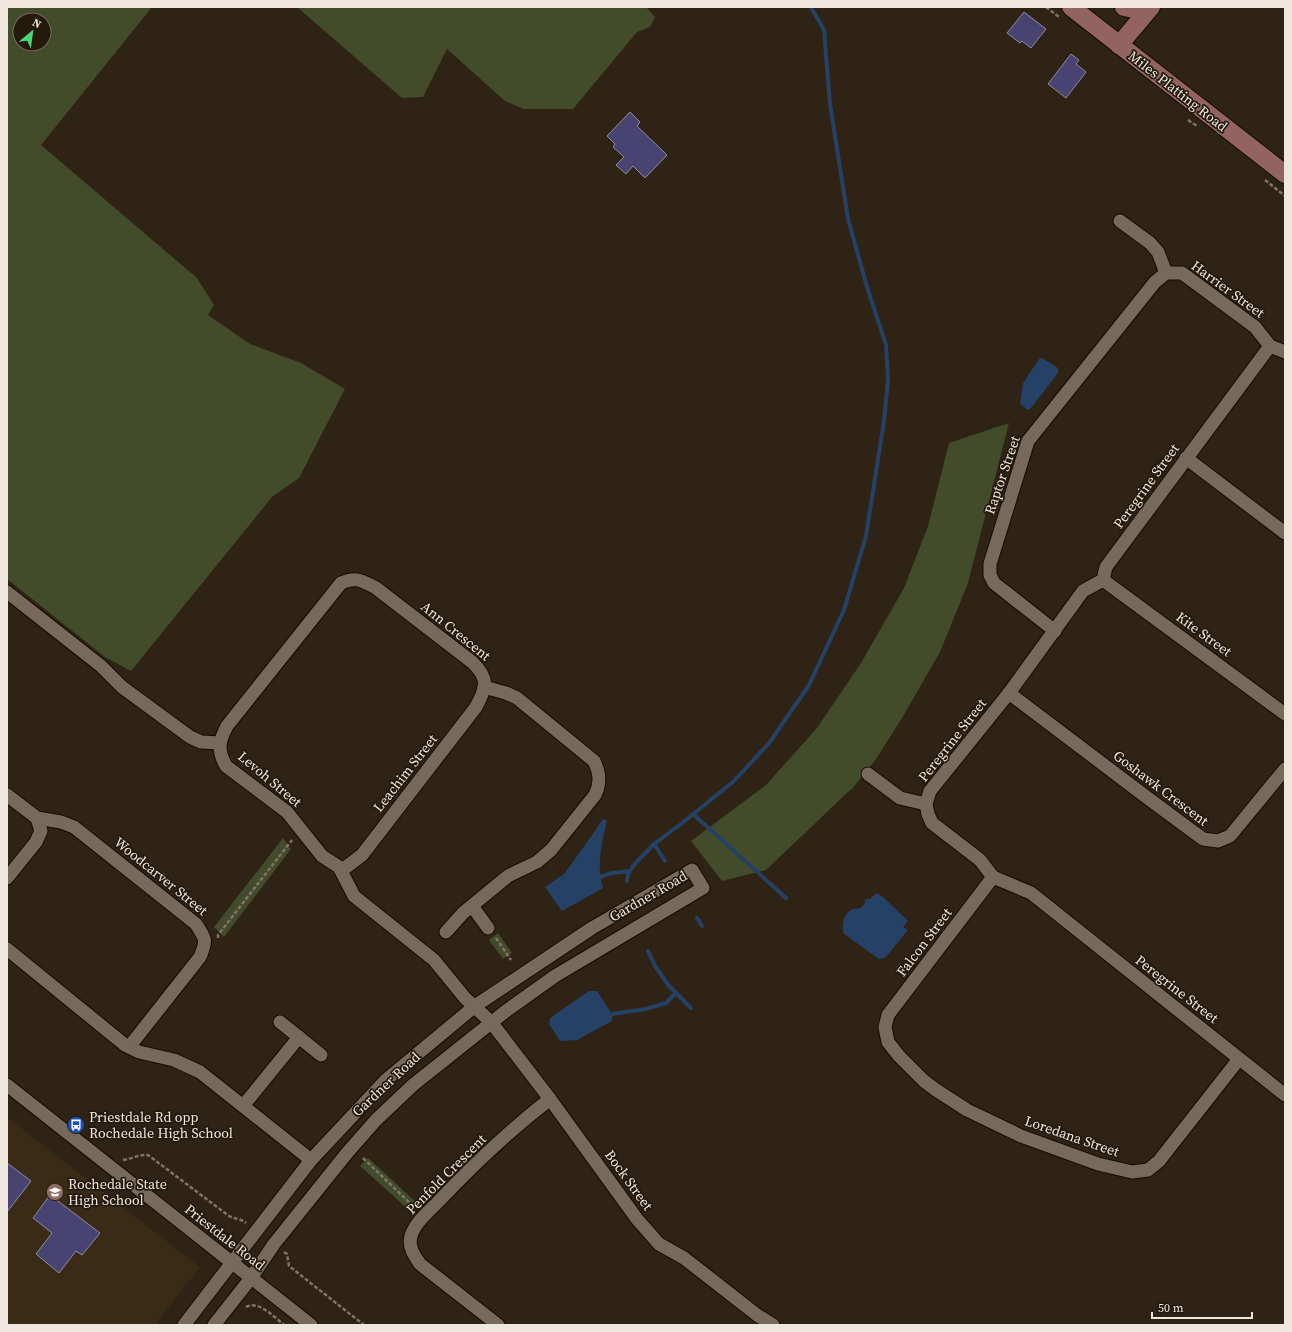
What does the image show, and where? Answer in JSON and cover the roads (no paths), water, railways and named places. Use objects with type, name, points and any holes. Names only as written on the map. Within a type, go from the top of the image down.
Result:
[{"type":"main road","name":"Miles Platting Road","points":[[1071,7],[1285,174]]},
{"type":"main road","points":[[1124,7],[1134,9],[1142,7]]},
{"type":"main road","points":[[1119,45],[1151,7]]},
{"type":"street","points":[[1120,221],[1154,247],[1158,252],[1166,273]]},
{"type":"street","name":"Harrier Street","points":[[1166,273],[1182,273],[1255,326],[1270,346]]},
{"type":"street","name":"Raptor Street","points":[[1055,631],[994,583],[990,575],[990,564],[1028,441],[1155,282],[1166,273]]},
{"type":"street","points":[[1270,346],[1285,352]]},
{"type":"street","name":"Peregrine Street","points":[[1270,346],[1106,567],[1103,580],[1083,591],[1009,693],[930,791],[926,804],[932,823],[980,860],[993,877],[1030,893],[1285,1094]]},
{"type":"street","points":[[1186,458],[1285,533]]},
{"type":"street","name":"Ann Crescent","points":[[220,743],[221,736],[227,726],[341,583],[350,579],[360,579],[376,588],[472,662],[484,676],[486,684],[484,687]]},
{"type":"street","name":"Kite Street","points":[[1103,580],[1285,714]]},
{"type":"street","points":[[7,592],[101,666],[122,687],[190,737],[201,742],[220,743]]},
{"type":"street","points":[[446,932],[457,919],[508,876],[537,862],[551,850],[599,788],[600,779],[598,769],[594,761],[517,698],[506,693],[484,687]]},
{"type":"street","name":"Leachim Street","points":[[341,871],[362,855],[367,849],[476,707],[482,696],[484,687]]},
{"type":"street","name":"Goshawk Crescent","points":[[1009,693],[1204,839],[1218,841],[1230,836],[1285,768]]},
{"type":"street","name":"Levoh Street","points":[[220,743],[219,747],[226,766],[287,812],[322,856],[339,867],[354,896],[434,960],[465,998],[491,1022]]},
{"type":"street","points":[[868,774],[900,798],[926,804]]},
{"type":"street","name":"Woodcarver Street","points":[[7,795],[36,818],[61,822],[74,827],[196,924],[205,937],[205,947],[200,957],[129,1047]]},
{"type":"street","points":[[7,878],[36,842],[41,831],[36,818]]},
{"type":"street","name":"Gardner Road","points":[[184,1325],[310,1160],[386,1080],[475,1006],[592,928],[692,870],[703,888],[555,976],[491,1022],[412,1085],[376,1120],[347,1153],[274,1244],[251,1278],[214,1325]]},
{"type":"street","name":"Falcon Street","points":[[885,1027],[888,1015],[993,877]]},
{"type":"street","points":[[472,906],[488,928]]},
{"type":"street","points":[[7,949],[129,1047],[139,1052],[174,1060],[200,1072],[310,1160]]},
{"type":"street","points":[[280,1022],[322,1056]]},
{"type":"street","name":"Bock Street","points":[[491,1022],[550,1099],[636,1219],[659,1244],[684,1258],[756,1315],[772,1325]]},
{"type":"street","name":"Loredana Street","points":[[885,1027],[888,1042],[899,1056],[930,1085],[967,1110],[1021,1136],[1098,1164],[1132,1172],[1148,1170],[1159,1161],[1240,1059]]},
{"type":"street","points":[[243,1106],[299,1037]]},
{"type":"street","name":"Priestdale Road","points":[[7,1085],[311,1325]]},
{"type":"street","name":"Penfold Crescent","points":[[498,1325],[420,1264],[410,1245],[411,1236],[420,1221],[452,1188],[485,1156],[550,1099]]},
{"type":"water","points":[[1042,358],[1058,368],[1058,373],[1028,410],[1020,404],[1023,383],[1039,359]]},
{"type":"water","points":[[603,819],[607,820],[600,862],[603,888],[562,911],[545,887],[564,874]]},
{"type":"water","points":[[877,893],[908,921],[903,927],[908,930],[885,958],[879,959],[844,934],[843,928],[843,921],[846,914],[853,909],[861,908],[866,899],[870,899]]},
{"type":"water","points":[[589,991],[597,991],[612,1014],[612,1021],[577,1040],[560,1041],[549,1024],[550,1018]]},
{"type":"waterway","points":[[627,881],[628,874],[633,866],[654,844],[734,781],[770,742],[809,685],[844,610],[866,536],[884,421],[888,379],[886,345],[867,287],[848,219],[830,104],[824,30],[811,7]]},
{"type":"waterway","points":[[693,814],[786,898]]},
{"type":"waterway","points":[[654,844],[665,861]]},
{"type":"waterway","points":[[600,877],[612,873],[630,871]]},
{"type":"waterway","points":[[697,918],[702,926]]},
{"type":"waterway","points":[[648,951],[655,966],[669,986],[691,1008]]},
{"type":"waterway","points":[[612,1014],[646,1009],[666,1003],[676,993]]},
{"type":"place","name":"Priestdale Rd opp Rochedale High School","points":[[76,1125]]},
{"type":"place","name":"Rochedale State High School","points":[[55,1192]]}]
